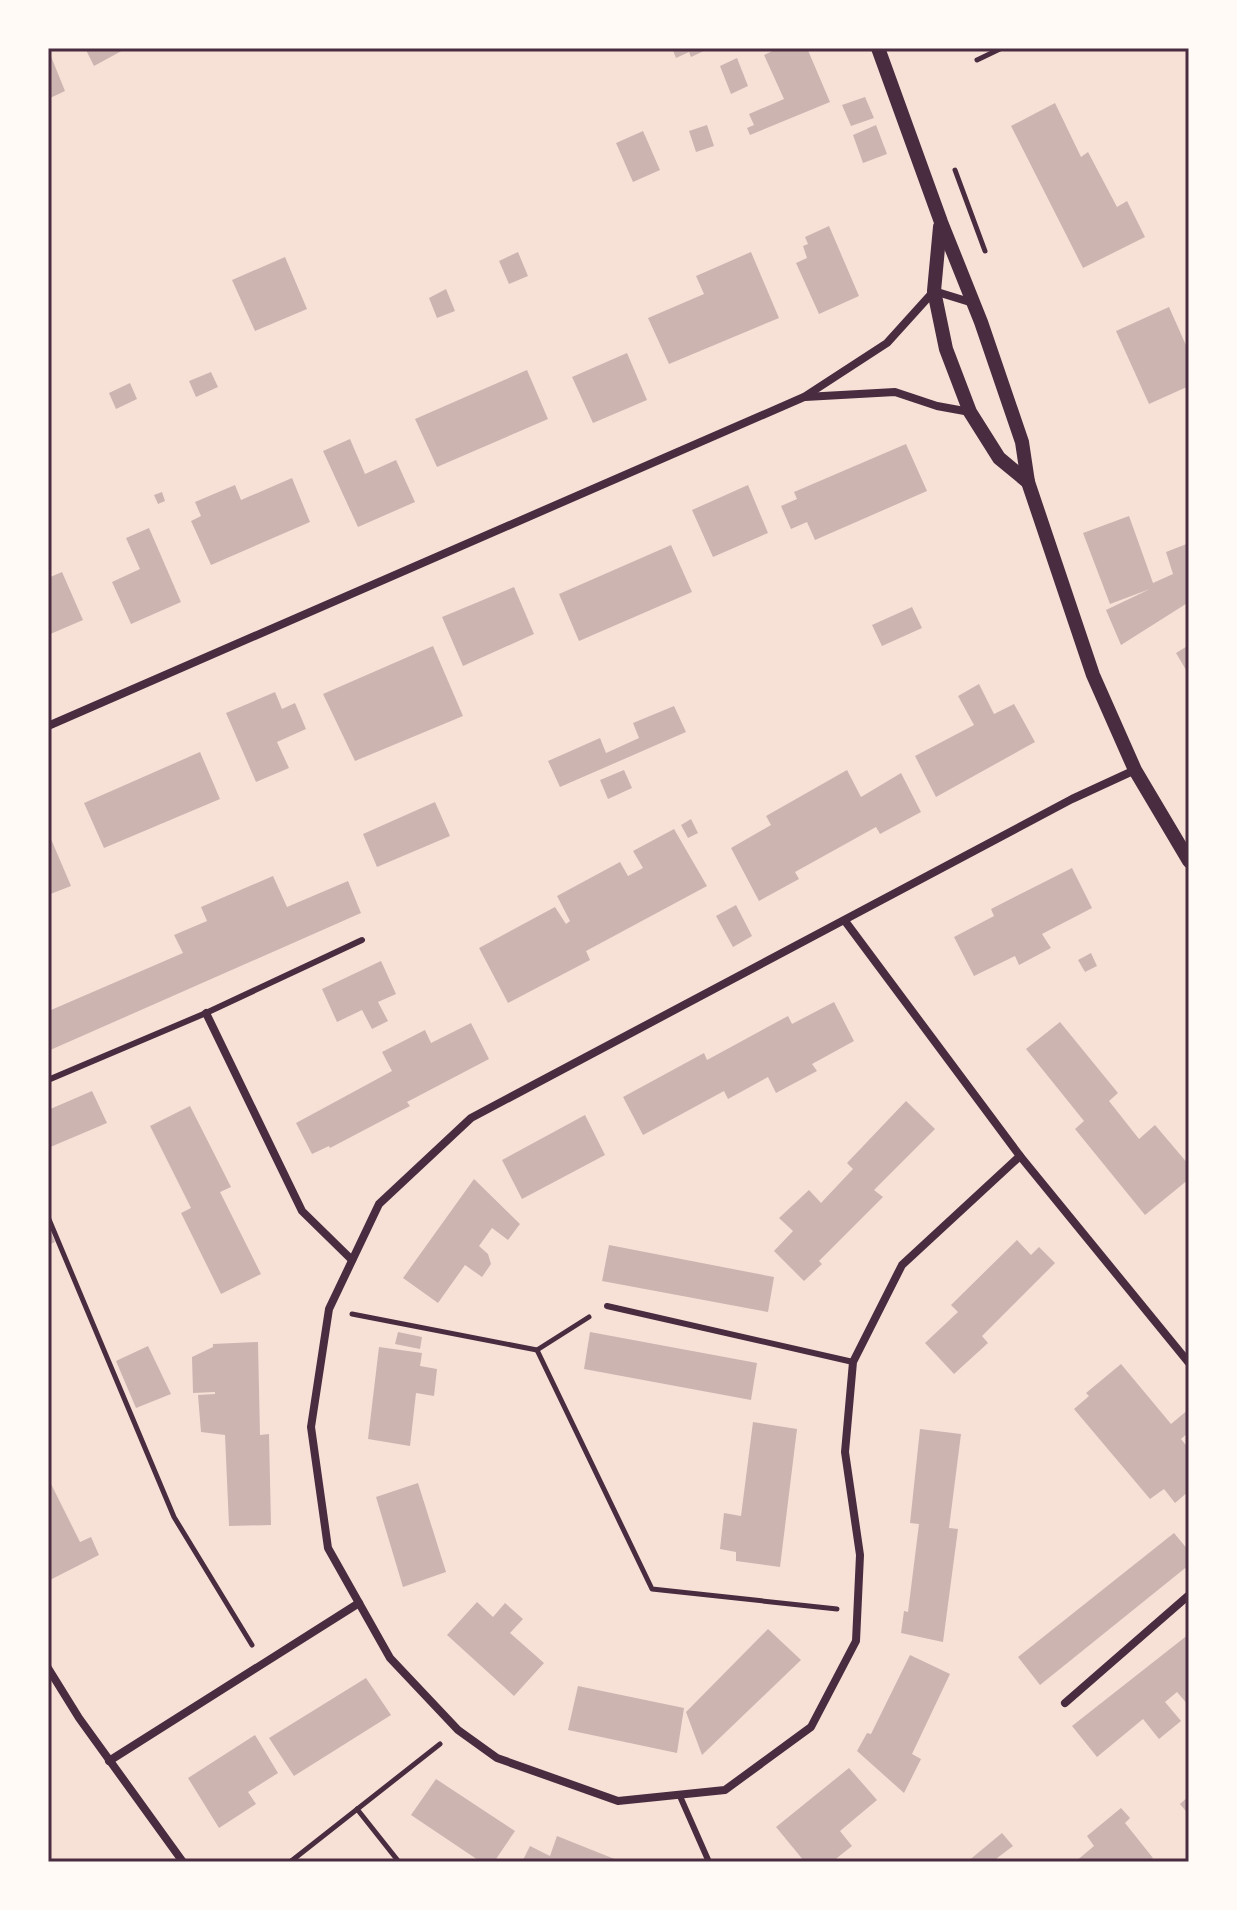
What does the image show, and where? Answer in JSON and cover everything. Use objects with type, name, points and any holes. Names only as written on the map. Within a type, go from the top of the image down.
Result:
[{"type":"street","points":[[878,48],[1022,442],[1028,482],[1093,675],[1135,770],[1189,861]]},
{"type":"street","points":[[941,222],[934,291],[946,349],[970,412],[999,458],[1028,482]]},
{"type":"street","points":[[934,291],[974,304]]},
{"type":"street","points":[[48,726],[804,397],[887,343],[934,291]]},
{"type":"street","points":[[804,397],[895,392],[937,406],[970,412]]},
{"type":"street","points":[[1020,1156],[902,1265],[853,1362],[845,1452],[860,1555],[856,1641],[811,1727],[725,1790],[618,1801],[497,1758],[458,1730],[390,1658],[328,1548],[311,1427],[329,1309],[379,1204],[471,1118],[1072,799],[1135,770]]},
{"type":"street","points":[[845,921],[1020,1156],[1189,1363]]},
{"type":"street","points":[[206,1013],[302,1211],[352,1260]]},
{"type":"street","points":[[1065,1703],[1189,1595]]},
{"type":"street","points":[[109,1761],[359,1603]]},
{"type":"street","points":[[48,1668],[109,1761],[183,1862]]},
{"type":"lane","points":[[48,1080],[206,1013],[362,940]]},
{"type":"lane","points":[[607,1306],[853,1362]]},
{"type":"lane","points":[[679,1794],[709,1862]]},
{"type":"path","points":[[977,60],[1002,48]]},
{"type":"path","points":[[48,1217],[174,1517],[263,1664]]},
{"type":"path","points":[[329,1309],[537,1350],[607,1306]]},
{"type":"path","points":[[537,1350],[652,1589],[858,1611]]},
{"type":"path","points":[[290,1862],[458,1730]]},
{"type":"path","points":[[357,1809],[399,1862]]},
{"type":"building","points":[[85,48],[127,48],[94,66]]},
{"type":"building","points":[[672,48],[710,48],[691,57],[689,52],[676,58]]},
{"type":"building","points":[[779,48],[807,48],[830,102],[750,135],[747,128],[754,125],[749,114],[784,99],[764,55]]},
{"type":"building","points":[[48,49],[65,91],[48,99]]},
{"type":"building","points":[[737,58],[748,86],[731,94],[720,66]]},
{"type":"building","points":[[865,97],[874,118],[851,126],[842,105]]},
{"type":"building","points":[[1055,103],[1081,157],[1088,152],[1117,207],[1127,201],[1145,237],[1083,268],[1011,126]]},
{"type":"building","points":[[707,125],[714,146],[696,152],[689,131]]},
{"type":"building","points":[[876,125],[887,154],[863,163],[853,135]]},
{"type":"building","points":[[643,131],[660,170],[633,182],[616,143]]},
{"type":"building","points":[[829,226],[859,296],[819,314],[796,263],[807,258],[803,246],[808,244],[805,237]]},
{"type":"building","points":[[518,252],[528,276],[509,284],[499,261]]},
{"type":"building","points":[[751,252],[779,318],[669,364],[648,318],[704,294],[696,276]]},
{"type":"building","points":[[285,257],[307,309],[255,331],[232,280]]},
{"type":"building","points":[[446,289],[455,311],[437,318],[429,298]]},
{"type":"building","points":[[1169,307],[1189,352],[1189,386],[1149,404],[1116,331]]},
{"type":"building","points":[[627,353],[647,400],[593,423],[572,377]]},
{"type":"building","points":[[527,370],[548,419],[437,467],[415,419]]},
{"type":"building","points":[[211,372],[218,387],[196,397],[189,381]]},
{"type":"building","points":[[130,383],[137,399],[116,409],[109,393]]},
{"type":"building","points":[[350,439],[365,474],[396,460],[415,502],[358,527],[323,451]]},
{"type":"building","points":[[906,444],[927,491],[815,540],[807,522],[791,529],[781,506],[797,499],[794,492]]},
{"type":"building","points":[[292,478],[310,522],[211,565],[191,521],[201,516],[195,502],[235,485],[241,500]]},
{"type":"building","points":[[748,485],[768,533],[713,557],[692,510]]},
{"type":"building","points":[[162,492],[165,501],[158,504],[154,495]]},
{"type":"building","points":[[1129,516],[1153,583],[1173,574],[1166,552],[1189,543],[1189,602],[1121,645],[1106,610],[1150,589],[1110,604],[1083,533]]},
{"type":"building","points":[[149,528],[181,602],[131,624],[112,582],[140,569],[126,538]]},
{"type":"building","points":[[671,545],[692,592],[579,641],[559,594]]},
{"type":"building","points":[[62,572],[83,620],[48,635],[48,578]]},
{"type":"building","points":[[514,587],[534,634],[463,666],[442,617]]},
{"type":"building","points":[[912,607],[922,628],[882,646],[872,625]]},
{"type":"building","points":[[1189,645],[1189,675],[1176,653]]},
{"type":"building","points":[[433,646],[463,716],[355,761],[323,694]]},
{"type":"building","points":[[979,684],[994,714],[1014,704],[1035,742],[936,797],[915,756],[974,725],[958,696]]},
{"type":"building","points":[[275,692],[282,709],[295,703],[306,729],[277,742],[289,768],[256,782],[226,713]]},
{"type":"building","points":[[674,706],[686,732],[560,787],[548,761],[600,738],[606,753],[639,738],[633,723]]},
{"type":"building","points":[[200,752],[220,799],[104,848],[84,803]]},
{"type":"building","points":[[624,770],[632,788],[608,799],[600,780]]},
{"type":"building","points":[[847,770],[861,797],[901,773],[921,812],[880,834],[876,827],[795,872],[799,879],[759,901],[731,848],[771,825],[766,816]]},
{"type":"building","points":[[435,802],[450,836],[377,867],[363,834]]},
{"type":"building","points":[[691,819],[698,833],[688,838],[681,825]]},
{"type":"building","points":[[674,829],[707,886],[586,951],[590,960],[508,1003],[479,948],[555,907],[566,924],[570,921],[557,896],[620,862],[628,876],[643,868],[633,851]]},
{"type":"building","points":[[48,832],[71,886],[48,895]]},
{"type":"building","points":[[1072,868],[1092,908],[1042,934],[1051,948],[1019,965],[1015,956],[974,976],[954,937],[994,916],[991,909]]},
{"type":"building","points":[[273,876],[287,907],[348,881],[361,913],[48,1051],[48,1003],[51,1010],[183,953],[174,935],[207,921],[201,907]]},
{"type":"building","points":[[736,905],[752,936],[733,947],[716,916]]},
{"type":"building","points":[[1091,953],[1097,966],[1085,972],[1078,960]]},
{"type":"building","points":[[381,961],[396,994],[378,1002],[388,1021],[372,1029],[362,1010],[337,1022],[322,989]]},
{"type":"building","points":[[834,1002],[854,1041],[812,1064],[817,1071],[776,1093],[768,1077],[728,1099],[724,1091],[643,1135],[623,1097],[704,1053],[707,1060],[788,1016],[792,1024]]},
{"type":"building","points":[[1060,1022],[1118,1093],[1109,1101],[1139,1139],[1155,1125],[1189,1165],[1189,1179],[1145,1215],[1075,1129],[1084,1121],[1026,1049]]},
{"type":"building","points":[[471,1023],[489,1059],[407,1102],[410,1106],[330,1148],[312,1154],[296,1123],[392,1071],[382,1052],[425,1030],[431,1043]]},
{"type":"building","points":[[92,1091],[107,1123],[48,1148],[48,1110]]},
{"type":"building","points":[[906,1101],[935,1129],[874,1190],[883,1197],[819,1261],[822,1264],[804,1281],[774,1251],[793,1231],[779,1218],[809,1190],[821,1203],[853,1169],[847,1163]]},
{"type":"building","points":[[190,1106],[231,1187],[220,1192],[261,1274],[221,1294],[181,1213],[191,1208],[150,1126]]},
{"type":"building","points":[[585,1115],[605,1155],[522,1199],[502,1160]]},
{"type":"building","points":[[474,1179],[520,1224],[508,1240],[492,1228],[479,1246],[488,1254],[491,1264],[482,1277],[465,1265],[438,1303],[403,1278]]},
{"type":"building","points":[[48,1225],[55,1242],[48,1245]]},
{"type":"building","points":[[1017,1240],[1031,1255],[1039,1247],[1055,1263],[982,1336],[988,1343],[954,1374],[925,1343],[958,1312],[951,1305]]},
{"type":"building","points":[[609,1245],[774,1277],[768,1312],[602,1281]]},
{"type":"building","points":[[398,1332],[422,1337],[420,1349],[395,1344]]},
{"type":"building","points":[[590,1332],[757,1363],[751,1400],[584,1369]]},
{"type":"building","points":[[258,1342],[260,1435],[269,1434],[271,1525],[229,1526],[225,1435],[201,1432],[198,1395],[215,1392],[193,1393],[192,1357],[213,1347],[213,1344]]},
{"type":"building","points":[[148,1346],[171,1394],[136,1408],[116,1361]]},
{"type":"building","points":[[379,1347],[422,1353],[420,1366],[437,1369],[434,1396],[416,1393],[410,1446],[368,1439]]},
{"type":"building","points":[[1121,1364],[1171,1424],[1189,1409],[1189,1432],[1181,1439],[1189,1449],[1189,1491],[1175,1503],[1164,1489],[1150,1499],[1074,1409],[1089,1396],[1086,1393]]},
{"type":"building","points":[[753,1422],[797,1429],[780,1567],[736,1561],[736,1552],[720,1549],[724,1513],[741,1516]]},
{"type":"building","points":[[920,1429],[961,1434],[949,1528],[958,1529],[943,1642],[901,1633],[904,1611],[908,1612],[919,1524],[910,1523]]},
{"type":"building","points":[[48,1478],[80,1542],[91,1537],[99,1555],[50,1580],[48,1575]]},
{"type":"building","points":[[418,1483],[446,1572],[403,1587],[376,1497]]},
{"type":"building","points":[[1174,1533],[1189,1551],[1189,1565],[1040,1685],[1018,1657]]},
{"type":"building","points":[[477,1602],[493,1617],[505,1603],[523,1619],[510,1633],[544,1663],[514,1696],[447,1635]]},
{"type":"building","points":[[768,1629],[801,1660],[702,1755],[686,1712]]},
{"type":"building","points":[[1189,1634],[1189,1706],[1177,1692],[1165,1702],[1181,1721],[1159,1739],[1143,1719],[1097,1757],[1072,1726]]},
{"type":"building","points":[[910,1655],[950,1674],[912,1754],[921,1759],[904,1793],[857,1751],[867,1733],[871,1734]]},
{"type":"building","points":[[366,1678],[391,1715],[294,1776],[269,1738]]},
{"type":"building","points":[[578,1686],[684,1708],[677,1753],[568,1730]]},
{"type":"building","points":[[255,1735],[278,1773],[248,1792],[256,1804],[219,1828],[188,1778]]},
{"type":"building","points":[[849,1768],[877,1800],[840,1831],[852,1846],[832,1862],[804,1861],[776,1827]]},
{"type":"building","points":[[436,1779],[515,1831],[494,1862],[481,1862],[411,1815]]},
{"type":"building","points":[[1189,1796],[1189,1815],[1180,1804]]},
{"type":"building","points":[[1121,1808],[1130,1818],[1125,1823],[1153,1858],[1148,1862],[1075,1862],[1094,1846],[1087,1836]]},
{"type":"building","points":[[1002,1833],[1013,1846],[992,1862],[967,1862]]},
{"type":"building","points":[[557,1836],[622,1862],[522,1862],[530,1846],[550,1856]]}]
